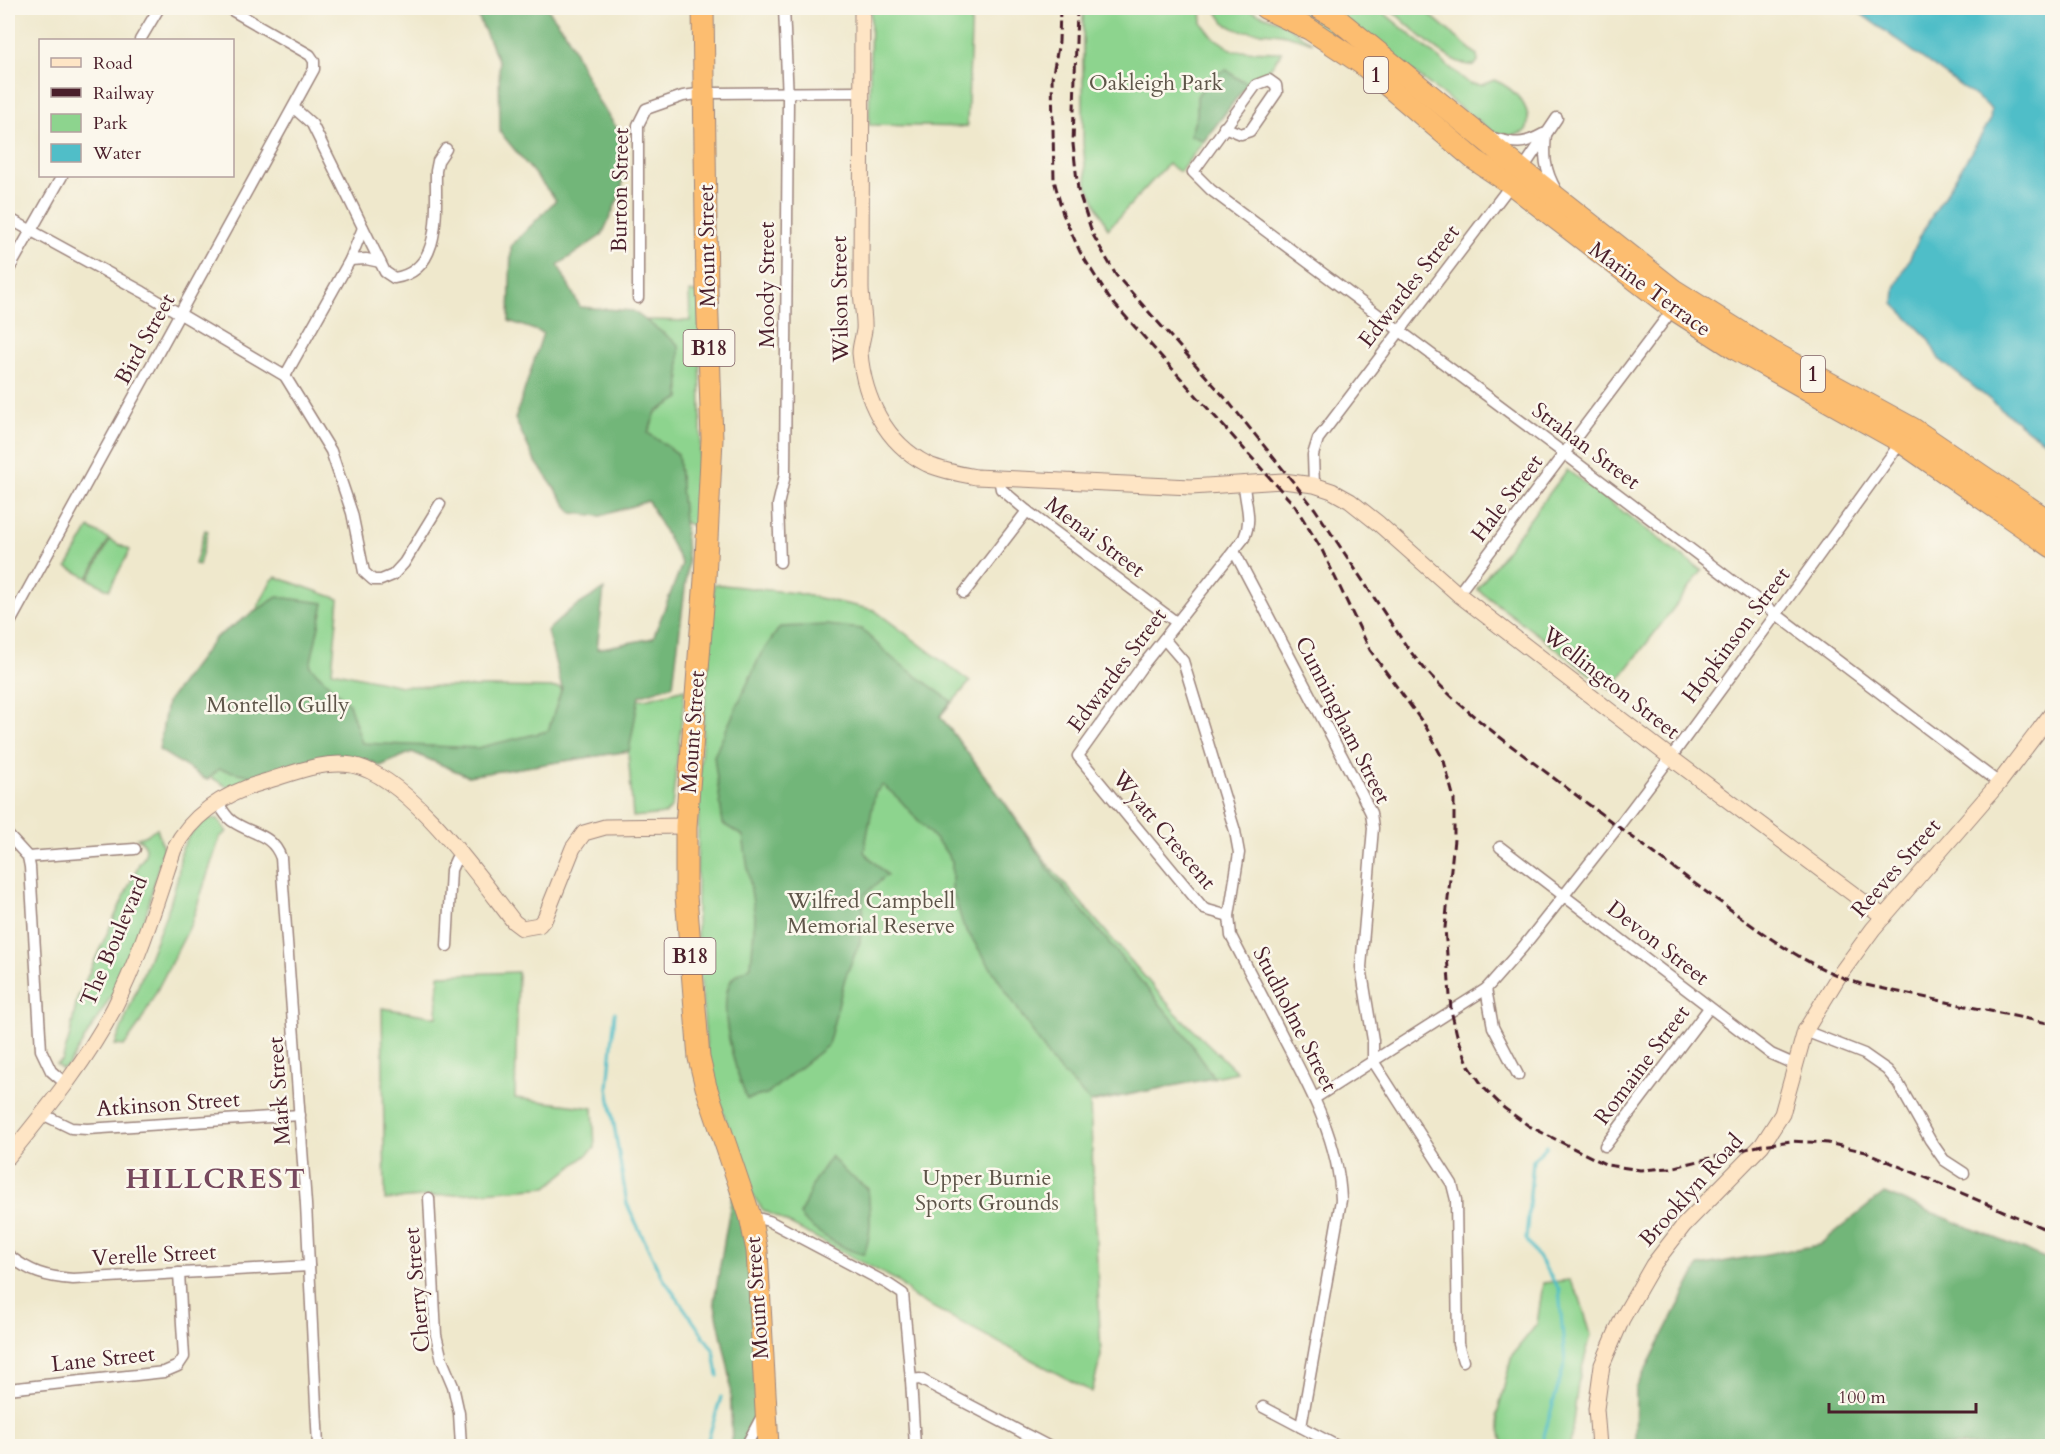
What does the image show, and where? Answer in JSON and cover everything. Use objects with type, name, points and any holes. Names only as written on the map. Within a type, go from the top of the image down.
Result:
[{"type":"highway","name":"Mount Street","points":[[704,8],[711,93],[707,290],[712,439],[705,579],[686,826],[687,907],[699,1058],[706,1087],[750,1216],[757,1251],[764,1411],[768,1446]]},
{"type":"highway","name":"Marine Terrace","points":[[1265,8],[1309,29],[1362,64],[1475,160],[1516,177],[1562,202],[1674,290],[1771,351],[1912,428],[2052,524]]},
{"type":"highway","name":"Marine Terrace","points":[[1319,8],[1336,18],[1466,124],[1516,177],[1673,309],[1737,350],[1901,442],[2052,547]]},
{"type":"street","points":[[141,39],[159,8]]},
{"type":"street","name":"Bird Street","points":[[8,626],[314,69],[314,62],[310,55],[228,8]]},
{"type":"street","name":"Moody Street","points":[[780,562],[778,505],[785,475],[787,92],[784,8]]},
{"type":"street","name":"Wilson Street","points":[[862,8],[861,288],[864,330],[860,350],[869,399],[882,422],[899,444],[911,455],[928,464],[950,472],[976,477],[1160,487],[1283,481],[1314,485]]},
{"type":"street","name":"Strahan Street","points":[[1224,127],[1241,134],[1250,131],[1277,92],[1276,85],[1269,80],[1256,85],[1224,127],[1193,172],[1210,190],[1565,454],[1999,783]]},
{"type":"street","name":"Burton Street","points":[[638,298],[638,125],[646,109],[683,96],[711,93],[862,92]]},
{"type":"street","points":[[294,108],[312,124],[380,262],[386,272],[394,278],[414,271],[422,264],[430,250],[434,233],[436,171],[438,161],[446,149]]},
{"type":"street","name":"Edwardes Street","points":[[1314,485],[1313,456],[1318,439],[1516,177],[1557,118]]},
{"type":"street","points":[[1466,124],[1488,136],[1515,143],[1529,142],[1546,133],[1547,172],[1562,202]]},
{"type":"street","points":[[8,271],[61,177]]},
{"type":"street","points":[[8,218],[285,375],[331,451],[352,513],[364,572],[373,579],[381,580],[393,575],[404,563],[440,504]]},
{"type":"street","points":[[285,375],[350,260],[363,228]]},
{"type":"street","points":[[350,260],[366,259],[380,262]]},
{"type":"street","name":"Hale Street","points":[[1458,594],[1673,309]]},
{"type":"street","name":"Hopkinson Street","points":[[1315,1098],[1486,989],[1523,947],[1670,757],[1901,442]]},
{"type":"street","name":"Menai Street","points":[[999,478],[1001,489],[1027,511],[1176,622]]},
{"type":"street","name":"Edwardes Street","points":[[1077,756],[1176,622],[1244,538],[1249,527],[1244,484]]},
{"type":"street","name":"Wellington Street","points":[[1314,485],[1332,491],[1350,501],[1458,594],[1884,917]]},
{"type":"street","points":[[964,593],[1027,511]]},
{"type":"street","name":"Cunningham Street","points":[[1234,551],[1371,813],[1373,828],[1361,967],[1373,1040],[1373,1061],[1452,1184],[1456,1200],[1458,1344],[1463,1361]]},
{"type":"street","name":"Studholme Street","points":[[1164,639],[1184,661],[1235,831],[1239,853],[1229,916],[1231,936],[1315,1098],[1333,1150],[1340,1179],[1341,1200],[1301,1427]]},
{"type":"street","name":"Reeves Street","points":[[1796,1065],[1805,1031],[1838,977],[1884,917],[1999,783],[2052,713]]},
{"type":"street","name":"Wyatt Crescent","points":[[1077,756],[1204,909],[1229,916]]},
{"type":"street","name":"The Boulevard","points":[[8,1157],[66,1084],[113,1009],[143,941],[174,849],[198,815],[217,801],[262,782],[314,767],[333,764],[351,765],[367,770],[384,779],[405,795],[462,854],[514,922],[522,928],[539,925],[545,918],[573,848],[584,833],[605,827],[686,826]]},
{"type":"street","name":"Mark Street","points":[[217,801],[231,820],[271,841],[278,849],[281,858],[300,1115],[318,1446]]},
{"type":"street","points":[[8,835],[28,857],[41,1050],[51,1071],[66,1084]]},
{"type":"street","name":"Devon Street","points":[[1500,847],[1771,1054],[1796,1065]]},
{"type":"street","points":[[28,857],[135,849]]},
{"type":"street","points":[[447,946],[451,870],[456,859],[462,854]]},
{"type":"street","points":[[1486,989],[1493,1027],[1518,1075]]},
{"type":"street","name":"Romaine Street","points":[[1605,1146],[1709,1008]]},
{"type":"street","points":[[1805,1031],[1864,1054],[1887,1070],[1898,1083],[1944,1160],[1964,1173]]},
{"type":"street","name":"Brooklyn Road","points":[[1599,1446],[1596,1409],[1598,1385],[1602,1365],[1622,1319],[1653,1264],[1684,1225],[1762,1146],[1782,1114],[1796,1065]]},
{"type":"street","name":"Atkinson Street","points":[[42,1114],[71,1128],[87,1130],[300,1115]]},
{"type":"street","name":"Cherry Street","points":[[429,1198],[436,1335],[442,1360],[453,1386],[459,1413],[462,1446]]},
{"type":"street","points":[[750,1216],[769,1221],[903,1294],[915,1446]]},
{"type":"street","name":"Verelle Street","points":[[8,1255],[26,1269],[50,1277],[73,1279],[309,1266]]},
{"type":"street","name":"Lane Street","points":[[8,1389],[164,1372],[178,1366],[184,1357],[179,1273]]},
{"type":"street","points":[[911,1380],[920,1378],[1048,1446]]},
{"type":"street","points":[[1263,1407],[1337,1446]]},
{"type":"street","points":[[746,1446],[764,1411]]},
{"type":"green space","points":[[474,8],[547,8],[566,33],[597,99],[625,140],[622,190],[602,235],[558,265],[580,307],[633,311],[679,345],[680,398],[656,412],[648,433],[678,454],[688,564],[673,685],[639,696],[629,751],[468,776],[412,752],[380,766],[373,762],[349,757],[327,757],[257,777],[219,769],[207,780],[159,750],[167,702],[216,637],[277,597],[324,603],[310,666],[349,704],[362,743],[477,748],[548,731],[562,688],[547,631],[570,610],[604,589],[597,649],[653,638],[682,564],[648,501],[601,516],[572,513],[534,459],[515,419],[543,333],[509,321],[511,246],[556,200],[500,132],[499,62]]},
{"type":"green space","points":[[871,8],[972,8],[967,127],[869,125]]},
{"type":"green space","name":"Oakleigh Park","points":[[1083,8],[1201,8],[1202,23],[1213,37],[1234,51],[1282,52],[1263,78],[1248,83],[1180,172],[1168,164],[1108,229],[1087,185],[1083,143]]},
{"type":"green space","points":[[1216,8],[1243,8],[1281,22],[1313,43],[1281,34],[1234,29],[1221,18]]},
{"type":"green space","points":[[1280,8],[1307,8],[1317,14],[1498,161],[1497,164],[1350,46]]},
{"type":"green space","points":[[1328,8],[1378,8],[1470,84],[1482,85],[1494,80],[1509,88],[1525,107],[1528,115],[1526,131],[1508,135],[1490,130]]},
{"type":"green space","points":[[1389,8],[1422,8],[1477,55],[1478,61],[1475,65],[1465,64],[1442,53]]},
{"type":"green space","points":[[1227,70],[1248,83],[1204,141],[1190,135],[1197,115],[1197,96],[1213,74]]},
{"type":"green space","points":[[689,292],[700,292],[701,436],[695,527],[684,522],[678,454],[648,433],[656,412],[647,320],[690,321]]},
{"type":"green space","points":[[1567,470],[1702,571],[1611,690],[1477,589]]},
{"type":"green space","points":[[89,528],[109,539],[88,578],[67,567]]},
{"type":"green space","points":[[205,530],[208,531],[199,565],[195,564]]},
{"type":"green space","points":[[110,540],[130,550],[109,590],[89,579]]},
{"type":"green space","name":"Montello Gully","points":[[276,577],[339,599],[332,671],[401,686],[562,688],[558,701],[624,702],[685,689],[672,806],[666,814],[633,817],[628,751],[467,776],[412,752],[380,766],[362,759],[324,758],[285,768],[229,788],[180,759],[271,581]]},
{"type":"green space","name":"Wilfred Campbell Memorial Reserve","points":[[714,584],[796,593],[874,610],[970,682],[940,716],[1046,862],[1175,1012],[1237,1072],[1090,1103],[1101,1356],[1092,1392],[915,1298],[896,1280],[763,1210],[753,1196],[720,1103],[707,1054],[697,939],[700,767]]},
{"type":"green space","points":[[827,625],[861,629],[892,658],[951,701],[940,716],[1007,806],[1051,873],[1184,1033],[1214,1078],[1090,1102],[1052,1062],[963,925],[952,889],[952,861],[900,800],[883,785],[875,793],[864,852],[887,875],[864,895],[860,942],[845,978],[828,1045],[767,1094],[747,1099],[729,1039],[726,1005],[727,991],[732,979],[751,966],[755,917],[743,836],[723,824],[714,756],[761,654],[780,627]]},
{"type":"green space","points":[[206,819],[218,819],[227,832],[220,837],[191,924],[139,1025],[124,1046],[115,1045],[170,904],[178,876],[181,851],[188,837]]},
{"type":"green space","points":[[157,828],[163,849],[139,941],[115,990],[68,1066],[62,1069],[56,1064],[62,1061],[77,999],[144,857],[146,850],[144,844],[137,838]]},
{"type":"green space","points":[[518,972],[515,1098],[593,1108],[595,1148],[547,1187],[385,1200],[382,1008],[437,1017],[439,975]]},
{"type":"green space","points":[[831,1156],[845,1172],[868,1189],[870,1230],[864,1254],[857,1253],[829,1239],[800,1215],[814,1181]]},
{"type":"green space","points":[[736,1172],[750,1216],[768,1446],[732,1446],[730,1376],[714,1301]]},
{"type":"green space","points":[[1884,1193],[2052,1261],[2052,1446],[1635,1446],[1636,1388],[1699,1266],[1819,1245]]},
{"type":"green space","points":[[1569,1280],[1580,1298],[1591,1335],[1578,1383],[1570,1446],[1498,1446],[1503,1442],[1497,1415],[1512,1355],[1537,1324],[1543,1283]]},
{"type":"water","points":[[1853,8],[2052,8],[2052,446],[2029,431],[1939,359],[1927,337],[1894,304],[1895,288],[1924,229],[1990,121],[1991,110]]},
{"type":"waterway","points":[[615,1012],[608,1088],[627,1204],[661,1275],[714,1351],[718,1376]]},
{"type":"waterway","points":[[1541,1446],[1565,1362],[1559,1289],[1526,1239],[1533,1160],[1547,1146]]},
{"type":"waterway","points":[[706,1446],[721,1397]]},
{"type":"railway","points":[[1060,8],[1059,42],[1052,78],[1054,180],[1063,214],[1080,252],[1109,298],[1295,506],[1322,550],[1370,650],[1426,727],[1444,761],[1454,799],[1454,839],[1445,928],[1451,1010],[1457,1035],[1469,1066],[1485,1089],[1504,1108],[1529,1126],[1607,1165],[1640,1170],[1671,1168],[1762,1145],[1791,1141],[1828,1143],[1866,1152],[2052,1232]]},
{"type":"railway","points":[[1077,8],[1073,144],[1078,190],[1093,235],[1116,275],[1227,400],[1315,509],[1407,647],[1434,679],[1480,721],[1586,803],[1759,930],[1808,961],[1861,984],[2052,1024]]},
{"type":"district","name":"HILLCREST","points":[[216,1179]]},
{"type":"park label","name":"Upper Burnie Sports Grounds","points":[[987,1190]]}]
